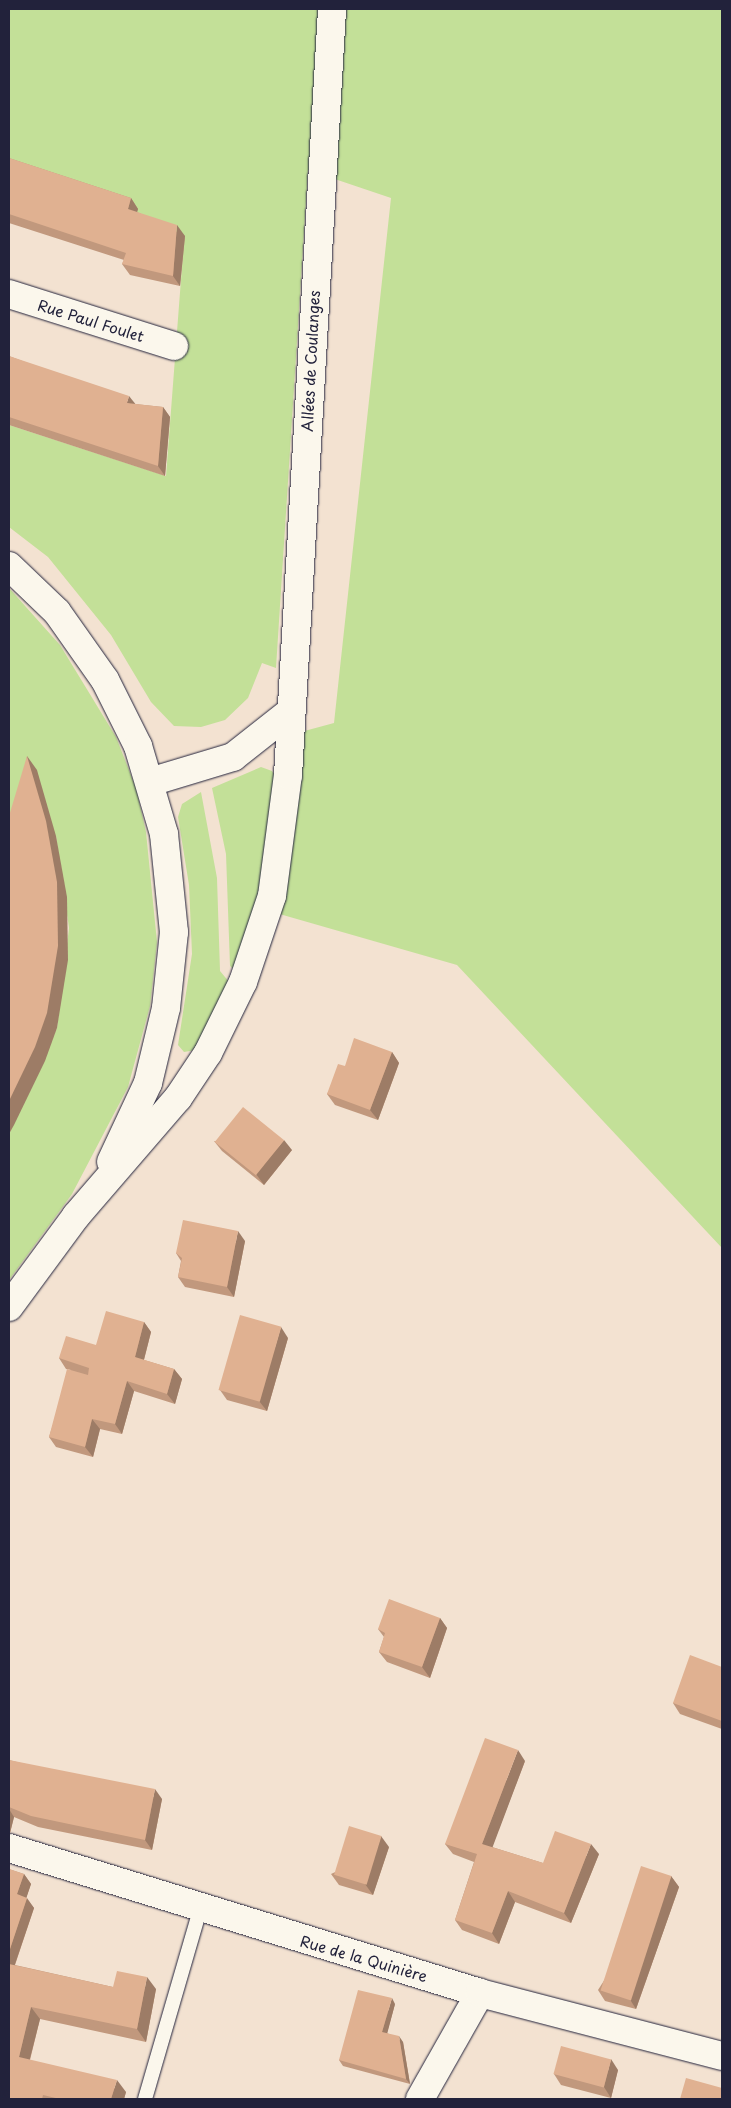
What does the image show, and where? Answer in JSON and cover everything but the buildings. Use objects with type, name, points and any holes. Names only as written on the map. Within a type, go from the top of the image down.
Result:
[{"type":"street","name":"Allées de Coulanges","points":[[76,1216],[178,1098],[208,1053],[243,982],[272,896],[284,827],[289,713],[332,9]]},
{"type":"street","name":"Rue Paul Foulet","points":[[9,294],[174,346]]},
{"type":"street","points":[[9,566],[57,612],[83,645],[122,712],[150,782],[171,887],[174,932],[166,1008],[148,1083],[132,1122],[76,1216],[9,1307]]},
{"type":"street","points":[[150,782],[233,757],[289,713]]},
{"type":"street","name":"Rue de la Quinière","points":[[9,1848],[200,1910],[480,1992],[722,2056]]},
{"type":"street","points":[[420,2099],[480,1992]]},
{"type":"lane","points":[[145,2099],[200,1910]]},
{"type":"green space","points":[[9,9],[722,9],[722,1248],[457,965],[276,913],[297,733],[334,723],[391,198],[308,170],[276,668],[262,663],[248,698],[225,720],[201,727],[174,726],[151,702],[111,635],[48,557],[9,527],[9,425],[166,476],[184,240],[9,166]]},
{"type":"green space","points":[[9,588],[60,645],[116,737],[136,788],[146,832],[157,942],[150,1006],[128,1087],[72,1194],[9,1280],[9,1134],[57,1028],[69,928],[56,836],[9,852]]},
{"type":"green space","points":[[261,767],[272,771],[278,781],[259,908],[236,971],[230,966],[226,854],[212,788]]},
{"type":"green space","points":[[201,792],[217,878],[220,971],[230,983],[196,1050],[184,1052],[178,1045],[192,954],[189,885],[178,817],[182,804]]}]
